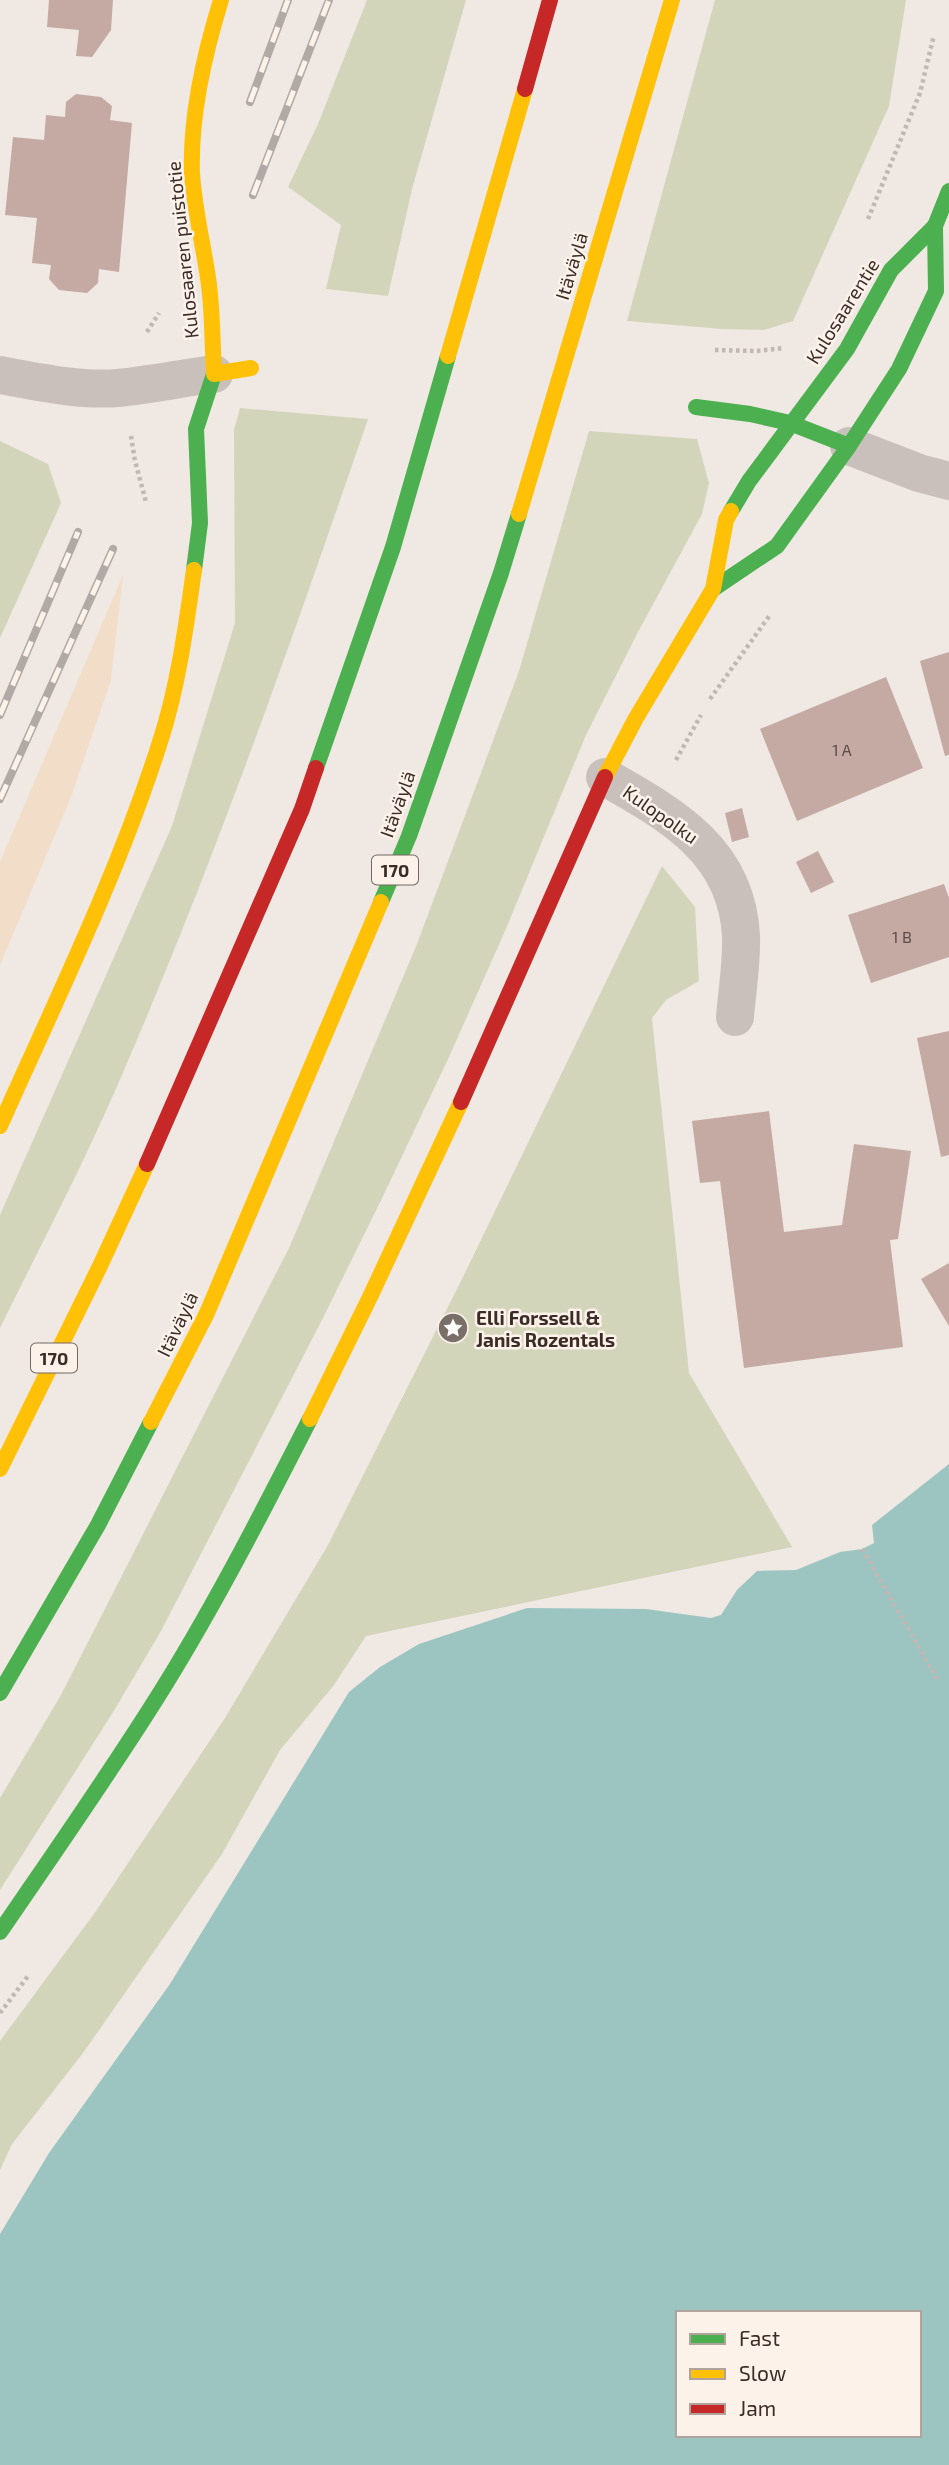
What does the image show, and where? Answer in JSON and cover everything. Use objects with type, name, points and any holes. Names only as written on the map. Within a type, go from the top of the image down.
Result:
[{"type":"main road","name":"Kulosaaren puistotie","points":[[214,374],[208,281],[196,213],[192,159],[196,116],[211,30],[221,0]]},
{"type":"main road","name":"170","points":[[0,1469],[100,1266],[196,1055],[302,809],[393,547],[550,0]]},
{"type":"main road","name":"Itäväylä","points":[[0,1693],[98,1525],[207,1313],[409,836],[501,573],[671,0]]},
{"type":"main road","name":"Kulosaarentie","points":[[713,589],[777,546],[849,446],[899,369],[936,291],[935,226],[949,191]]},
{"type":"main road","name":"Kulosaarentie","points":[[0,1932],[141,1724],[214,1602],[330,1379],[433,1163],[606,777],[636,718],[713,589],[726,520],[749,481],[790,423],[847,349],[891,270],[935,226]]},
{"type":"main road","points":[[0,1126],[122,850],[161,740],[184,639],[200,523],[196,429],[214,374],[251,368]]},
{"type":"main road","points":[[696,407],[750,414],[790,423],[849,446]]},
{"type":"street","points":[[0,375],[51,384],[118,388],[214,374]]},
{"type":"street","points":[[849,446],[919,473],[949,481]]},
{"type":"street","name":"Kulopolku","points":[[606,777],[681,824],[705,846],[727,876],[735,899],[741,937],[735,1017]]},
{"type":"path","points":[[867,221],[920,93],[934,35]]},
{"type":"path","points":[[715,350],[757,351],[787,347]]},
{"type":"path","points":[[130,425],[135,461],[149,515]]},
{"type":"path","points":[[709,701],[772,612]]},
{"type":"path","points":[[651,803],[702,712]]},
{"type":"path","points":[[862,1549],[937,1680]]},
{"type":"green space","points":[[367,0],[466,0],[412,189],[388,296],[326,289],[341,225],[288,187],[318,124]]},
{"type":"green space","points":[[715,0],[906,0],[889,106],[793,321],[764,330],[627,321]]},
{"type":"green space","points":[[240,408],[368,419],[219,837],[153,1002],[104,1115],[0,1328],[0,1215],[172,826],[235,623],[234,430]]},
{"type":"green space","points":[[589,431],[697,439],[709,483],[702,514],[586,735],[505,931],[449,1057],[322,1320],[161,1631],[115,1709],[0,1890],[0,1798],[61,1695],[290,1246],[417,944],[519,671]]},
{"type":"green space","points":[[0,441],[48,464],[61,503],[0,638]]},
{"type":"green space","points":[[662,866],[695,907],[699,981],[666,1000],[652,1018],[689,1373],[792,1547],[366,1636],[334,1685],[280,1750],[222,1854],[83,2053],[12,2144],[0,2170],[0,2041],[96,1911],[225,1718],[328,1545],[462,1279]]},
{"type":"sand","points":[[123,575],[111,680],[71,797],[0,965],[0,862]]},
{"type":"water","points":[[949,1464],[949,2465],[0,2465],[0,2234],[49,2153],[170,1984],[349,1692],[380,1667],[419,1644],[527,1608],[646,1609],[711,1618],[721,1615],[737,1590],[757,1571],[796,1570],[840,1552],[862,1549],[874,1543],[872,1525]]},
{"type":"building","points":[[49,0],[113,0],[111,30],[92,57],[76,56],[79,30],[47,27]]},
{"type":"building","points":[[76,94],[101,97],[112,106],[110,120],[132,123],[119,272],[99,269],[98,283],[87,293],[59,290],[49,279],[51,265],[32,263],[37,218],[5,215],[13,137],[44,140],[46,115],[65,117],[66,102]]},
{"type":"building","points":[[949,652],[949,755],[945,756],[920,661]]},
{"type":"building","points":[[886,677],[923,768],[797,821],[760,729]]},
{"type":"building","points":[[742,808],[749,837],[732,842],[725,813]]},
{"type":"building","points":[[818,851],[834,882],[811,893],[796,862]]},
{"type":"building","points":[[944,884],[949,898],[949,957],[871,983],[848,915]]},
{"type":"building","points":[[949,1031],[949,1155],[941,1157],[917,1038]]},
{"type":"building","points":[[769,1111],[784,1232],[842,1225],[854,1144],[911,1151],[898,1239],[890,1240],[903,1347],[744,1368],[720,1181],[700,1183],[692,1121]]},
{"type":"building","points":[[949,1263],[949,1326],[921,1279]]},
{"type":"railway","points":[[250,102],[288,0]]},
{"type":"railway","points":[[253,195],[329,0]]},
{"type":"railway","points":[[0,715],[78,532]]},
{"type":"railway","points":[[0,799],[113,549]]},
{"type":"traffic: fast","points":[[713,589],[777,546],[849,446],[899,369],[936,291],[935,226],[949,191]]},
{"type":"traffic: fast","points":[[731,511],[749,481],[847,349],[891,270],[935,226]]},
{"type":"traffic: fast","points":[[316,768],[393,547],[448,356]]},
{"type":"traffic: fast","points":[[194,570],[200,523],[196,429],[214,374]]},
{"type":"traffic: fast","points":[[696,407],[750,414],[790,423],[849,446]]},
{"type":"traffic: fast","points":[[381,902],[409,836],[519,514]]},
{"type":"traffic: fast","points":[[0,1932],[105,1778],[185,1653],[310,1419]]},
{"type":"traffic: fast","points":[[0,1693],[98,1525],[151,1422]]},
{"type":"traffic: slow","points":[[221,0],[209,42],[196,107],[192,151],[193,186],[210,290],[214,374],[251,368]]},
{"type":"traffic: slow","points":[[519,514],[672,0]]},
{"type":"traffic: slow","points":[[448,356],[525,89]]},
{"type":"traffic: slow","points":[[605,777],[636,718],[713,589],[726,520],[731,511]]},
{"type":"traffic: slow","points":[[0,1126],[85,936],[143,791],[172,700],[194,570]]},
{"type":"traffic: slow","points":[[151,1422],[207,1313],[381,902]]},
{"type":"traffic: slow","points":[[310,1419],[461,1102]]},
{"type":"traffic: slow","points":[[0,1469],[147,1164]]},
{"type":"traffic: jam","points":[[525,89],[550,0]]},
{"type":"traffic: jam","points":[[147,1164],[302,809],[316,768]]},
{"type":"traffic: jam","points":[[461,1102],[605,777]]},
{"type":"place","name":"Elli Forssell & Janis Rozentals","points":[[453,1328]]}]
